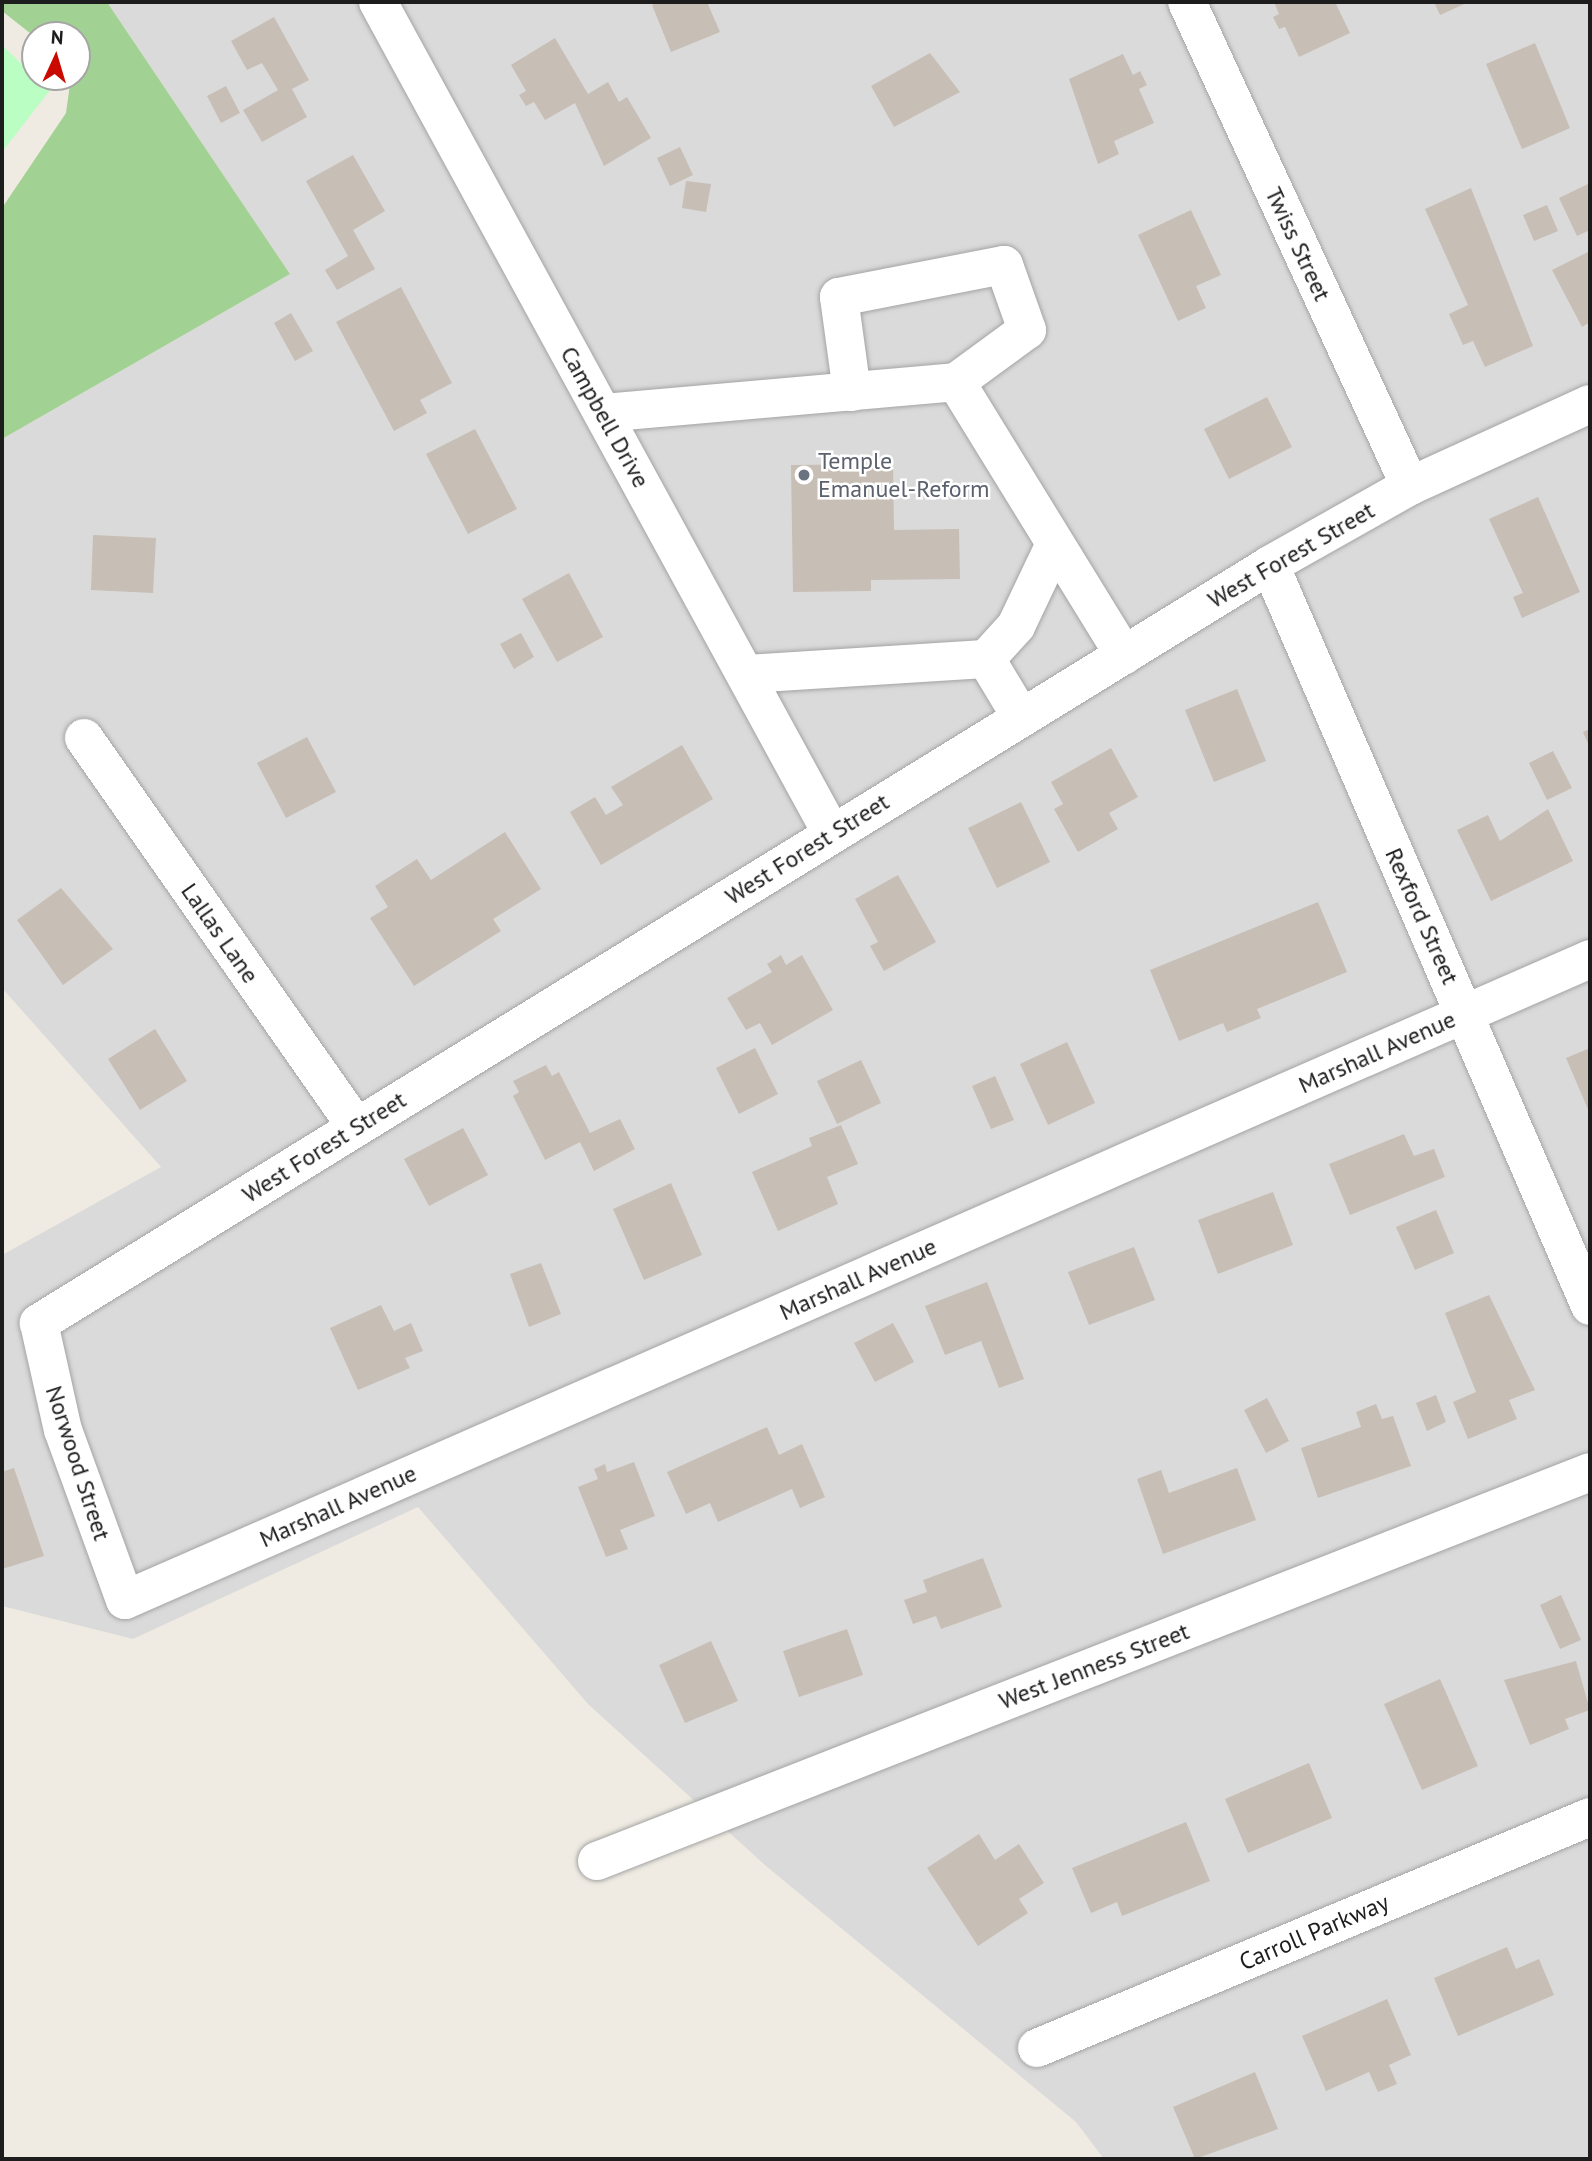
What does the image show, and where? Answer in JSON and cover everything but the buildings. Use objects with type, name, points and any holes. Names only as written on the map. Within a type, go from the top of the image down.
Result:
[{"type":"street","name":"Campbell Drive","points":[[378,2],[832,834]]},
{"type":"street","name":"Twiss Street","points":[[1187,2],[1409,486]]},
{"type":"street","points":[[603,414],[852,392],[956,382],[1027,330],[1004,265],[839,297],[852,392]]},
{"type":"street","points":[[956,382],[1053,548],[1124,655]]},
{"type":"street","name":"West Forest Street","points":[[39,1323],[1270,565],[1409,486],[1590,404]]},
{"type":"street","points":[[746,674],[986,659],[1016,626],[1053,548]]},
{"type":"street","name":"Rexford Street","points":[[1270,565],[1590,1306]]},
{"type":"street","points":[[986,659],[1021,717]]},
{"type":"street","name":"Lallas Lane","points":[[84,738],[356,1127]]},
{"type":"street","name":"Marshall Avenue","points":[[125,1600],[1590,958]]},
{"type":"street","name":"Norwood Street","points":[[39,1323],[63,1430],[125,1600]]},
{"type":"street","name":"West Jenness Street","points":[[597,1861],[1590,1472]]},
{"type":"street","name":"Carroll Parkway","points":[[1037,2048],[1590,1816]]},
{"type":"shaded area","points":[[107,2],[1590,2],[1590,2159],[1104,2159],[1076,2122],[766,1866],[588,1704],[418,1507],[133,1639],[2,1606],[2,1255],[161,1167],[2,988],[2,439],[290,274]]},
{"type":"green space","points":[[2,2],[107,2],[290,274],[2,439],[2,208],[66,113],[69,91],[91,91],[91,21],[21,21],[21,26],[2,11]]},
{"type":"green space","points":[[2,45],[21,63],[21,91],[49,91],[2,152]]},
{"type":"place","name":"Temple Emanuel-Reform","points":[[804,475]]}]
